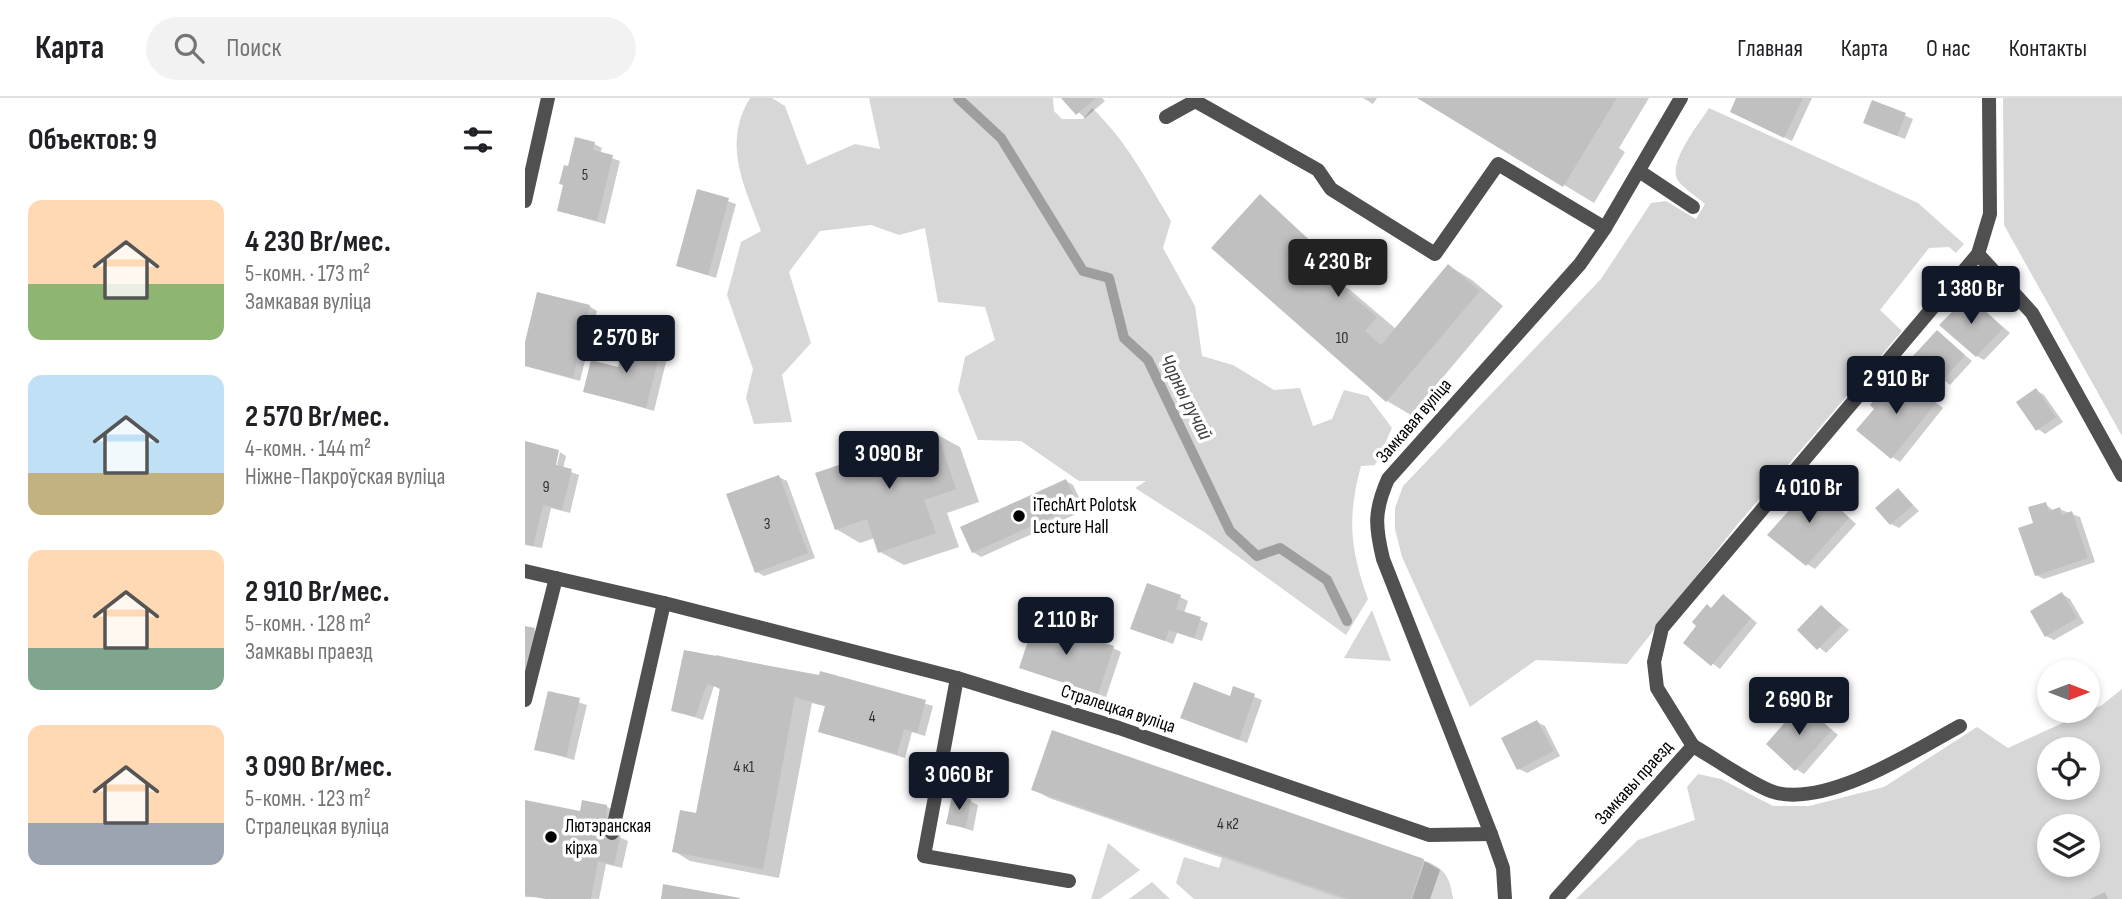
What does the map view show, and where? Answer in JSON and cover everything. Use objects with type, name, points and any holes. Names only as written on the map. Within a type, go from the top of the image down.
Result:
[{"type":"street","points":[[525,201],[548,98]]},
{"type":"street","name":"Замкавая вуліца","points":[[1505,899],[1503,868],[1491,834],[1383,559],[1376,531],[1377,505],[1388,479],[1580,264],[1605,228],[1681,98]]},
{"type":"street","points":[[1989,98],[1990,214],[1977,254],[2032,313],[2122,475]]},
{"type":"street","points":[[1166,117],[1195,101],[1318,170],[1331,188],[1435,254],[1498,164],[1605,228]]},
{"type":"street","points":[[1639,171],[1693,207]]},
{"type":"street","name":"Замкавы праезд","points":[[1556,899],[1693,746],[1657,688],[1654,662],[1662,628],[1977,254]]},
{"type":"street","name":"Стралецкая вуліца","points":[[525,571],[664,603],[957,678],[1119,728],[1429,835],[1491,834]]},
{"type":"street","points":[[525,700],[556,578]]},
{"type":"street","points":[[612,833],[664,603]]},
{"type":"street","points":[[957,678],[924,856],[1069,881]]},
{"type":"street","points":[[1693,746],[1775,793],[1807,794],[1877,772],[1960,726]]},
{"type":"shaded area","points":[[750,98],[772,98],[785,106],[807,165],[855,144],[880,149],[869,98],[1053,98],[1054,111],[1062,119],[1083,119],[1092,108],[1126,147],[1171,221],[1163,248],[1195,306],[1202,356],[1233,365],[1274,390],[1300,388],[1313,426],[1332,419],[1344,390],[1368,396],[1392,428],[1375,465],[1361,466],[1357,484],[1352,517],[1354,548],[1368,599],[1346,635],[1204,532],[1135,488],[1146,481],[1079,481],[1021,441],[978,440],[958,390],[965,357],[995,340],[985,307],[938,302],[925,228],[899,235],[871,225],[820,231],[789,272],[811,343],[782,375],[792,422],[754,424],[746,398],[753,369],[727,295],[741,242],[761,231],[743,181],[737,148],[742,115]]},
{"type":"shaded area","points":[[2003,98],[2122,98],[2122,436],[2004,225]]},
{"type":"shaded area","points":[[1709,108],[1918,203],[1964,244],[1956,253],[1949,247],[1929,248],[1880,310],[1902,331],[1737,525],[1627,664],[1536,660],[1470,707],[1402,557],[1395,529],[1395,508],[1403,486],[1601,279],[1651,203],[1666,201],[1696,219],[1705,204],[1679,182],[1676,166],[1685,145]]},
{"type":"shaded area","points":[[1372,610],[1391,661],[1344,658]]},
{"type":"shaded area","points":[[2122,689],[2122,899],[1576,899],[1638,840],[1695,820],[1687,787],[1698,774],[1721,779],[1773,806],[1809,806],[1884,787],[1977,727],[2008,748],[2063,723],[2100,723],[2100,706]]},
{"type":"shaded area","points":[[1108,843],[1140,870],[1100,899],[1091,899]]},
{"type":"shaded area","points":[[1184,857],[1219,868],[1222,858],[1341,899],[1194,899],[1176,883]]},
{"type":"shaded area","points":[[1425,861],[1438,867],[1446,875],[1453,899],[1412,899]]},
{"type":"shaded area","points":[[1152,882],[1170,899],[1129,899]]},
{"type":"building","points":[[1061,98],[1096,98],[1076,115]]},
{"type":"building","points":[[1417,98],[1617,98],[1563,187]]},
{"type":"building","points":[[1736,98],[1803,98],[1784,138],[1730,112]]},
{"type":"building","points":[[1872,100],[1906,113],[1897,136],[1863,123]]},
{"type":"building","points":[[575,137],[595,142],[593,150],[613,155],[597,221],[557,211],[563,185],[559,184],[564,165],[568,166]]},
{"type":"building","points":[[697,189],[729,198],[708,275],[676,266]]},
{"type":"building","points":[[1260,194],[1334,263],[1325,273],[1377,317],[1365,331],[1381,345],[1448,264],[1480,291],[1386,402],[1211,248]]},
{"type":"building","points":[[537,292],[590,305],[573,378],[525,366],[525,342]]},
{"type":"building","points":[[1969,295],[2003,328],[1976,357],[1939,325]]},
{"type":"building","points":[[1937,330],[1965,355],[1941,382],[1913,356]]},
{"type":"building","points":[[625,339],[661,348],[646,408],[583,392],[591,360],[618,367]]},
{"type":"building","points":[[1902,375],[1936,403],[1891,459],[1856,430],[1874,409],[1870,405],[1880,392],[1885,396]]},
{"type":"building","points":[[2036,388],[2056,417],[2036,431],[2016,402]]},
{"type":"building","points":[[937,432],[956,489],[924,500],[936,533],[878,553],[867,519],[835,530],[815,473]]},
{"type":"building","points":[[525,441],[559,450],[556,465],[572,469],[562,510],[543,505],[533,546],[525,544]]},
{"type":"building","points":[[779,475],[808,553],[755,573],[726,494]]},
{"type":"building","name":"iTechArt Polotsk Lecture Hall","points":[[1066,479],[1078,505],[972,553],[960,527]]},
{"type":"building","points":[[1814,483],[1849,518],[1806,566],[1767,535]]},
{"type":"building","points":[[1898,488],[1913,505],[1890,525],[1875,508]]},
{"type":"building","points":[[2046,502],[2049,511],[2060,507],[2062,515],[2072,511],[2088,558],[2035,576],[2018,528],[2033,523],[2028,507]]},
{"type":"building","points":[[1147,583],[1181,595],[1176,609],[1201,617],[1194,638],[1169,630],[1165,641],[1130,629]]},
{"type":"building","points":[[2062,592],[2077,618],[2045,637],[2030,611]]},
{"type":"building","points":[[1723,594],[1751,618],[1711,666],[1683,643],[1696,626],[1692,622],[1707,604],[1711,608]]},
{"type":"building","points":[[1821,605],[1842,625],[1817,650],[1797,630]]},
{"type":"building","points":[[1035,620],[1114,646],[1098,694],[1019,668]]},
{"type":"building","points":[[525,626],[535,628],[526,667],[525,667]]},
{"type":"building","points":[[684,650],[819,675],[820,671],[926,700],[917,733],[904,729],[897,754],[818,732],[825,706],[795,697],[763,869],[672,852],[680,810],[696,813],[720,688],[707,684],[695,717],[671,711]]},
{"type":"building","points":[[1194,682],[1230,696],[1233,686],[1255,694],[1239,740],[1180,718]]},
{"type":"building","points":[[548,691],[580,698],[566,757],[534,750]]},
{"type":"building","points":[[1802,703],[1832,730],[1795,771],[1766,744]]},
{"type":"building","points":[[1537,720],[1554,751],[1517,770],[1501,738]]},
{"type":"building","points":[[1052,730],[1424,859],[1411,899],[1348,899],[1031,790]]},
{"type":"building","points":[[952,796],[971,799],[966,828],[946,824]]},
{"type":"building","points":[[525,800],[580,811],[582,800],[607,805],[605,831],[621,834],[614,865],[598,861],[591,899],[545,899],[525,895]]},
{"type":"building","points":[[663,884],[740,898],[661,899]]},
{"type":"building","points":[[2105,892],[2108,899],[2090,899]]},
{"type":"waterway","name":"Чорны ручай","points":[[958,98],[1001,138],[1083,271],[1109,278],[1124,338],[1148,360],[1230,531],[1257,556],[1280,548],[1327,580],[1347,621]]},
{"type":"place","name":"iTechArt Polotsk Lecture Hall","points":[[1019,516]]},
{"type":"place","name":"Лютэранская кірха","points":[[551,837]]}]
